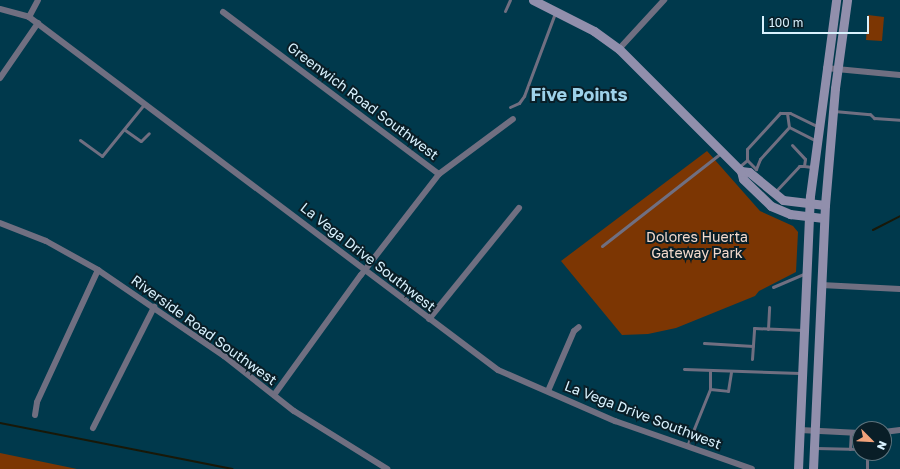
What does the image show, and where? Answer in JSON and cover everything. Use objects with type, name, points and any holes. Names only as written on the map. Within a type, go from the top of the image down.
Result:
[{"type":"main road","points":[[533,0],[594,31],[620,49],[740,170],[744,179],[770,206],[786,213],[824,218]]},
{"type":"main road","points":[[798,469],[809,204],[808,166],[815,140],[836,0]]},
{"type":"main road","points":[[813,469],[824,218],[832,111],[846,0]]},
{"type":"main road","points":[[740,170],[749,172],[773,194],[783,200],[825,205]]},
{"type":"street","points":[[29,17],[38,0]]},
{"type":"street","points":[[620,49],[664,0]]},
{"type":"street","name":"La Vega Drive Southwest","points":[[0,9],[29,17],[38,23],[498,370],[615,421],[687,446],[733,466],[752,469]]},
{"type":"street","name":"Greenwich Road Southwest","points":[[224,12],[439,174],[365,270],[274,395]]},
{"type":"street","points":[[0,78],[38,23]]},
{"type":"street","points":[[826,68],[900,75]]},
{"type":"street","points":[[439,174],[513,119]]},
{"type":"street","points":[[429,319],[519,208]]},
{"type":"street","name":"Riverside Road Southwest","points":[[0,223],[46,241],[98,270],[224,356],[294,411],[387,469]]},
{"type":"street","points":[[34,415],[36,402],[98,270]]},
{"type":"street","points":[[821,285],[900,289]]},
{"type":"street","points":[[93,428],[154,307]]},
{"type":"street","points":[[548,392],[574,331],[579,326]]},
{"type":"street","points":[[800,430],[851,432]]},
{"type":"lane","points":[[505,10],[510,0]]},
{"type":"lane","points":[[510,107],[519,103],[524,96],[556,12]]},
{"type":"lane","points":[[80,140],[102,156],[125,130],[145,103]]},
{"type":"lane","points":[[832,111],[870,114],[874,118],[900,120]]},
{"type":"lane","points":[[740,170],[747,160],[747,149],[780,113],[787,113],[817,126]]},
{"type":"lane","points":[[787,113],[789,127]]},
{"type":"lane","points":[[789,127],[815,140]]},
{"type":"lane","points":[[747,160],[756,169],[760,159],[789,127]]},
{"type":"lane","points":[[125,130],[142,141],[149,133]]},
{"type":"lane","points":[[773,194],[799,166],[808,166],[805,159],[792,145]]},
{"type":"lane","points":[[602,246],[722,152]]},
{"type":"lane","points":[[773,287],[806,273]]},
{"type":"lane","points":[[768,329],[769,307]]},
{"type":"lane","points":[[752,359],[754,328],[803,330]]},
{"type":"lane","points":[[704,343],[753,346]]},
{"type":"lane","points":[[684,369],[802,374]]},
{"type":"lane","points":[[687,446],[710,389],[710,371]]},
{"type":"lane","points":[[710,389],[728,391],[731,372]]},
{"type":"lane","points":[[814,448],[850,449],[851,432]]},
{"type":"green space","points":[[868,15],[884,17],[882,41],[866,40]]},
{"type":"green space","name":"Dolores Huerta Gateway Park","points":[[707,151],[760,211],[793,226],[798,232],[796,272],[759,291],[755,296],[676,328],[648,334],[622,335],[561,261]]},
{"type":"green space","points":[[0,453],[77,469],[0,469]]},
{"type":"waterway","points":[[873,230],[900,216]]},
{"type":"waterway","points":[[0,423],[233,469]]},
{"type":"district","name":"Five Points","points":[[579,94]]}]
